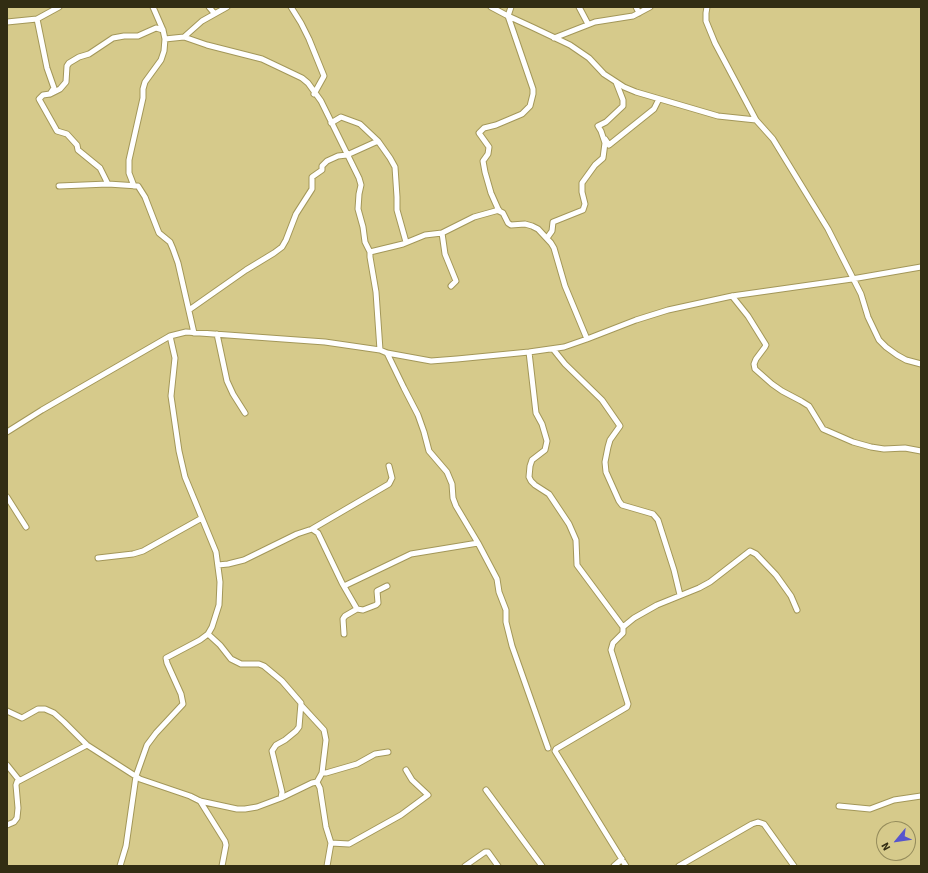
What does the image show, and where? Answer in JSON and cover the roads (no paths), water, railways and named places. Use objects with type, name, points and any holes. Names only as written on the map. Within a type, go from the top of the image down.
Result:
[{"type":"street","points":[[7,22],[37,19],[59,7]]},
{"type":"street","points":[[134,186],[129,173],[129,160],[143,98],[143,89],[145,82],[163,56],[164,39],[153,7]]},
{"type":"street","points":[[209,7],[214,13]]},
{"type":"street","points":[[184,37],[202,21],[227,7]]},
{"type":"street","points":[[291,7],[309,39],[324,76],[314,94]]},
{"type":"street","points":[[491,7],[532,26],[579,51],[589,58],[604,74],[624,88],[718,116],[756,120]]},
{"type":"street","points":[[511,7],[508,16],[533,89],[533,94],[530,106],[522,114],[496,125],[484,128],[479,133],[489,147],[488,154],[484,162],[491,193],[499,210],[503,213],[509,224],[525,224],[538,229],[554,248],[565,286],[587,340]]},
{"type":"street","points":[[579,7],[588,24]]},
{"type":"street","points":[[636,7],[639,13]]},
{"type":"street","points":[[554,38],[588,24],[630,16],[650,7]]},
{"type":"street","points":[[707,7],[706,13],[708,28],[756,120],[773,139],[828,228],[852,279],[861,294],[868,317],[879,340],[897,355],[906,360],[921,364]]},
{"type":"street","points":[[37,19],[46,68],[54,88],[50,94]]},
{"type":"street","points":[[108,184],[100,168],[78,150],[78,145],[67,134],[57,131],[40,99],[43,95],[50,94],[60,89],[66,82],[67,66],[79,57],[88,54],[113,38],[138,36],[156,28],[162,30]]},
{"type":"street","points":[[164,39],[184,37],[207,46],[262,59],[302,78],[308,83],[314,94],[321,101],[359,178],[361,185],[358,210],[363,227],[365,242],[370,252],[376,292],[380,350]]},
{"type":"street","points":[[547,238],[552,231],[553,222],[583,210],[585,204],[582,192],[582,183],[603,158],[605,143],[598,126],[606,122],[623,106],[623,100],[616,82]]},
{"type":"street","points":[[603,137],[609,145],[654,108],[659,99]]},
{"type":"street","points":[[331,123],[341,117],[354,121],[365,128],[378,141],[390,158],[395,167],[398,197],[397,210],[406,242]]},
{"type":"street","points":[[189,310],[282,247],[296,214],[312,189],[312,177],[322,170],[322,166],[327,161],[338,156],[347,155],[378,141]]},
{"type":"street","points":[[59,186],[108,184],[138,186],[142,191],[159,233],[170,242],[178,263],[194,333]]},
{"type":"street","points":[[370,252],[403,244],[425,235],[442,233],[474,217],[499,210]]},
{"type":"street","points":[[442,233],[445,254],[456,281],[451,286]]},
{"type":"street","points":[[7,432],[170,336],[186,332],[325,342],[380,350],[387,353],[431,361],[553,349],[587,340],[636,320],[668,310],[732,296],[852,279],[921,267]]},
{"type":"street","points":[[732,296],[748,316],[766,345],[756,359],[754,364],[755,369],[782,391],[801,400],[809,406],[823,429],[853,442],[871,447],[884,449],[905,448],[921,451]]},
{"type":"street","points":[[217,334],[227,381],[245,413]]},
{"type":"street","points":[[120,866],[126,846],[136,776],[147,746],[151,738],[183,704],[181,694],[166,658],[200,640],[208,634],[212,627],[219,605],[220,582],[216,552],[185,477],[179,450],[171,396],[175,358],[170,336]]},
{"type":"street","points":[[553,349],[565,364],[602,400],[620,426],[610,440],[608,446],[605,462],[606,472],[622,505],[653,514],[658,520],[674,570],[680,595]]},
{"type":"street","points":[[529,352],[536,413],[542,424],[547,441],[544,450],[532,460],[529,476],[534,485],[549,494],[569,524],[576,540],[577,565],[623,627],[623,633],[613,643],[611,650],[628,704],[627,707],[555,751],[626,866]]},
{"type":"street","points":[[387,353],[418,415],[429,451],[447,472],[452,484],[453,498],[456,506],[497,579],[506,610],[506,622],[512,646],[548,748]]},
{"type":"street","points":[[218,565],[244,560],[297,534],[312,529],[389,484],[392,478],[389,466]]},
{"type":"street","points":[[7,497],[26,527]]},
{"type":"street","points":[[98,558],[133,554],[143,551],[202,518]]},
{"type":"street","points":[[312,529],[318,533],[357,609]]},
{"type":"street","points":[[344,586],[411,554],[478,543]]},
{"type":"street","points":[[623,627],[642,613],[710,582],[750,551],[756,554],[776,575],[791,596],[797,610]]},
{"type":"street","points":[[344,634],[343,619],[345,616],[357,609],[363,610],[376,605],[378,603],[377,591],[387,586]]},
{"type":"street","points":[[7,711],[22,718],[38,709],[45,709],[54,713],[87,745],[145,782],[190,796],[200,801],[237,809],[251,808],[282,798],[317,782],[322,773],[326,740],[324,730],[301,705],[300,701],[271,671],[259,664],[241,664],[231,659],[220,645],[208,634]]},
{"type":"street","points":[[282,798],[282,792],[272,750],[276,744],[285,740],[299,727],[301,705]]},
{"type":"street","points":[[7,824],[14,822],[17,818],[18,808],[16,785],[19,780],[87,745]]},
{"type":"street","points":[[322,773],[357,764],[375,754],[388,752]]},
{"type":"street","points":[[7,765],[19,780]]},
{"type":"street","points":[[332,843],[349,844],[401,815],[428,795],[412,780],[406,770]]},
{"type":"street","points":[[317,782],[320,788],[326,827],[332,843],[327,866]]},
{"type":"street","points":[[486,790],[542,866]]},
{"type":"street","points":[[839,806],[870,809],[894,800],[921,796]]},
{"type":"street","points":[[200,801],[225,841],[226,845],[222,866]]},
{"type":"street","points":[[679,866],[758,822],[764,824],[794,866]]},
{"type":"street","points":[[465,866],[485,852],[488,852],[498,866]]},
{"type":"street","points":[[614,866],[622,859]]}]
